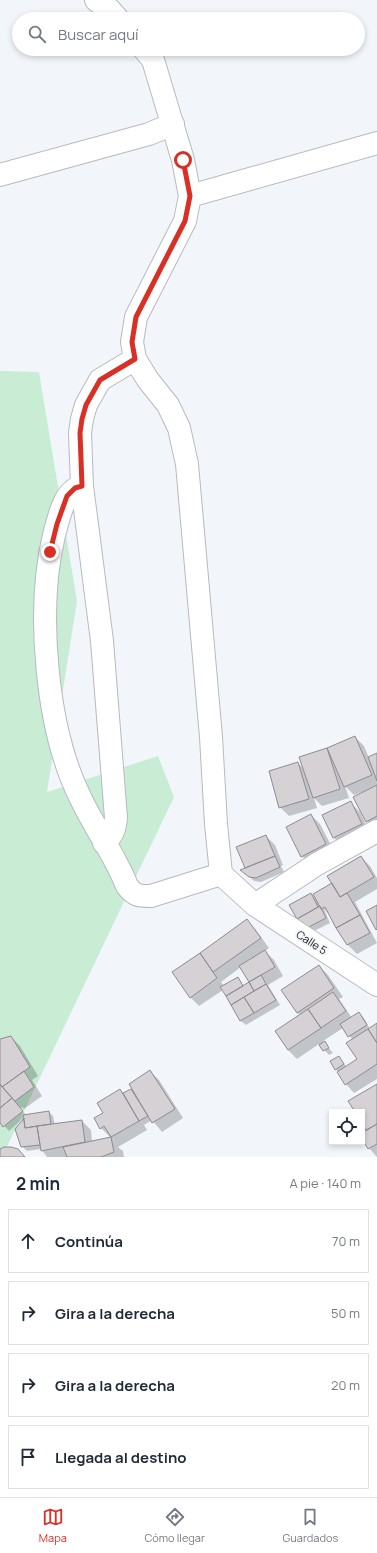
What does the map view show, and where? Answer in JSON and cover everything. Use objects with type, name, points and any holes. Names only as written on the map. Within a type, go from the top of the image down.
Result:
[{"type":"street","points":[[96,0],[112,12]]},
{"type":"street","points":[[82,486],[75,488],[67,496],[57,524],[50,552],[45,599],[47,651],[53,707],[69,770],[79,796],[127,886],[133,894],[140,896],[151,896],[221,874],[216,824],[211,737],[187,464],[180,428],[168,405],[148,380],[135,359],[132,342],[136,317],[185,221],[190,196],[183,160],[173,124],[153,60],[150,56]]},
{"type":"street","points":[[0,175],[142,136],[173,124]]},
{"type":"street","points":[[190,196],[377,143]]},
{"type":"street","points":[[104,843],[112,836],[115,830],[116,818],[102,641],[82,486],[80,433],[86,405],[100,380],[135,359]]},
{"type":"street","points":[[252,902],[377,830]]},
{"type":"street","name":"Calle 5","points":[[221,874],[252,902],[377,985]]},
{"type":"green space","points":[[0,371],[39,372],[77,601],[47,792],[158,756],[174,797],[2,1157],[0,1157]]},
{"type":"building","points":[[355,736],[372,775],[344,787],[327,748]]},
{"type":"building","points":[[327,748],[340,789],[313,798],[299,757]]},
{"type":"building","points":[[377,753],[377,781],[368,757]]},
{"type":"building","points":[[298,762],[309,799],[279,808],[269,771]]},
{"type":"building","points":[[377,785],[377,816],[366,822],[353,797]]},
{"type":"building","points":[[351,801],[362,824],[333,838],[322,815]]},
{"type":"building","points":[[311,814],[326,844],[301,857],[286,827]]},
{"type":"building","points":[[266,835],[275,856],[245,868],[236,847]]},
{"type":"building","points":[[275,856],[280,867],[256,878],[249,877],[240,870]]},
{"type":"building","points":[[361,856],[374,877],[340,897],[327,876]]},
{"type":"building","points":[[332,883],[340,897],[347,893],[360,915],[336,928],[325,907],[321,909],[313,894]]},
{"type":"building","points":[[311,893],[318,907],[297,919],[289,905]]},
{"type":"building","points":[[377,905],[377,929],[376,930],[366,911]]},
{"type":"building","points":[[320,906],[326,918],[303,930],[297,919]]},
{"type":"building","points":[[360,915],[370,933],[347,945],[336,928]]},
{"type":"building","points":[[247,919],[261,938],[213,972],[200,953]]},
{"type":"building","points":[[265,950],[275,967],[249,982],[239,966]]},
{"type":"building","points":[[200,953],[217,978],[190,998],[172,972]]},
{"type":"building","points":[[319,965],[334,988],[297,1013],[281,990]]},
{"type":"building","points":[[261,975],[266,984],[254,991],[249,982]]},
{"type":"building","points":[[238,977],[243,986],[226,996],[220,987]]},
{"type":"building","points":[[249,982],[254,991],[231,1005],[226,996]]},
{"type":"building","points":[[266,984],[276,1000],[254,1013],[244,997]]},
{"type":"building","points":[[333,992],[346,1011],[321,1028],[308,1009]]},
{"type":"building","points":[[244,997],[254,1013],[240,1021],[231,1005]]},
{"type":"building","points":[[308,1009],[321,1028],[288,1050],[275,1031]]},
{"type":"building","points":[[359,1012],[367,1025],[348,1037],[340,1024]]},
{"type":"building","points":[[377,1023],[377,1043],[368,1029]]},
{"type":"building","points":[[368,1029],[377,1043],[377,1064],[345,1085],[337,1072],[357,1059],[346,1043]]},
{"type":"building","points":[[11,1036],[30,1067],[2,1087],[0,1084],[0,1039]]},
{"type":"building","points":[[325,1041],[329,1048],[323,1051],[319,1045]]},
{"type":"building","points":[[339,1056],[344,1064],[335,1070],[330,1061]]},
{"type":"building","points":[[150,1070],[175,1109],[152,1123],[129,1084]]},
{"type":"building","points":[[24,1071],[34,1087],[15,1101],[2,1087]]},
{"type":"building","points":[[0,1084],[12,1098],[0,1108]]},
{"type":"building","points":[[377,1084],[377,1124],[366,1130],[365,1109],[353,1109],[348,1101]]},
{"type":"building","points":[[120,1089],[139,1121],[111,1137],[104,1126],[100,1129],[94,1118],[103,1113],[97,1103]]},
{"type":"building","points":[[131,1089],[148,1116],[139,1121],[123,1093]]},
{"type":"building","points":[[12,1098],[23,1111],[3,1127],[0,1123],[0,1108]]},
{"type":"building","points":[[49,1111],[51,1124],[25,1128],[23,1115]]},
{"type":"building","points":[[24,1118],[25,1128],[37,1126],[40,1145],[21,1147],[15,1129]]},
{"type":"building","points":[[82,1120],[85,1142],[41,1151],[37,1126]]},
{"type":"building","points":[[377,1124],[377,1144],[368,1149],[365,1144],[365,1131]]},
{"type":"building","points":[[111,1137],[114,1152],[101,1157],[67,1157],[63,1147]]},
{"type":"building","points":[[4,1147],[18,1149],[25,1157],[0,1157],[0,1149]]},
{"type":"route","points":[[50,552],[57,524],[67,496],[75,488],[82,486],[80,433],[86,405],[100,380],[135,359],[132,342],[136,317],[185,221],[190,196],[183,160]]}]
